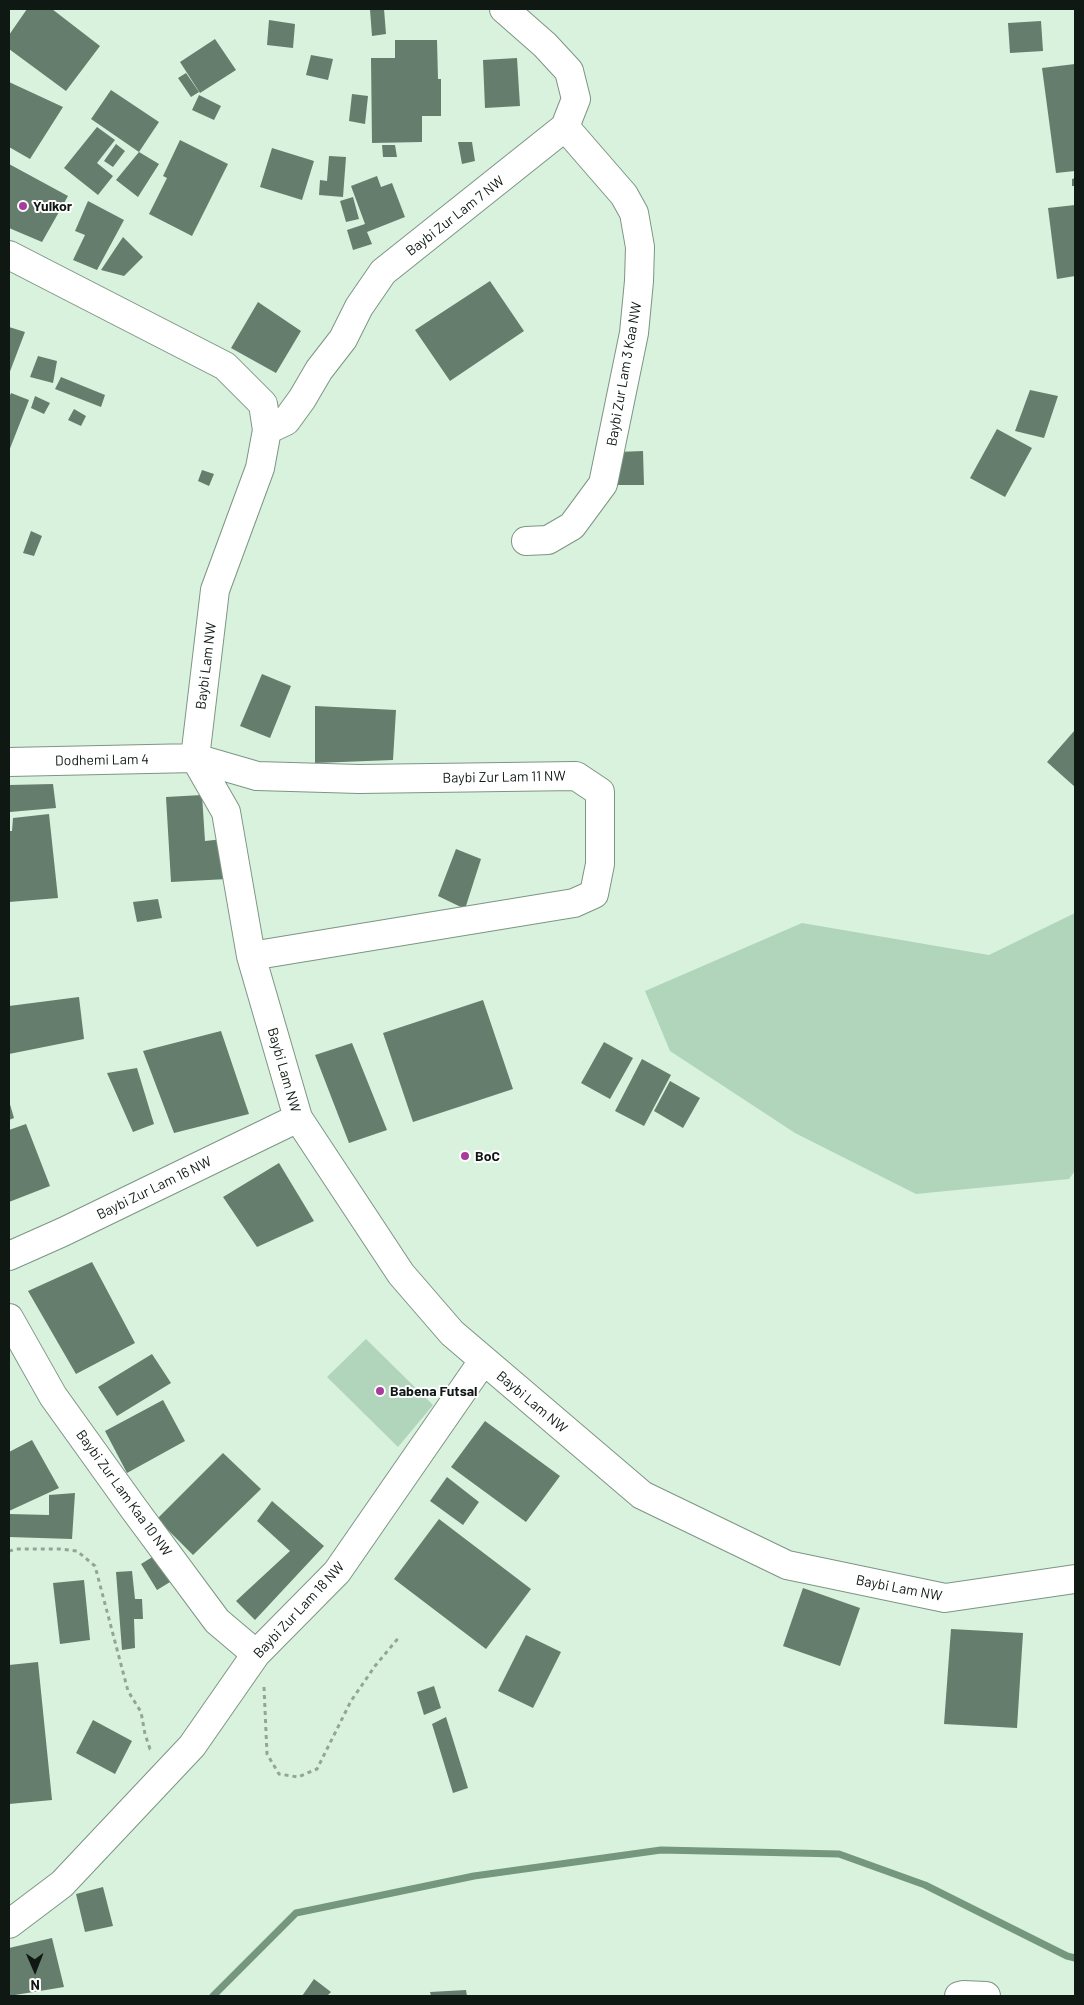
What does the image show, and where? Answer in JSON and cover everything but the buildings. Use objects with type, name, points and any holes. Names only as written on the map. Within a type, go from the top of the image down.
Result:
[{"type":"street","name":"Baybi Zur Lam 7 NW","points":[[267,430],[286,421],[319,370],[343,339],[359,307],[383,272],[565,127],[576,100],[569,71],[545,45],[504,9]]},
{"type":"street","name":"Baybi Zur Lam 3 Kaa NW","points":[[526,542],[548,540],[572,526],[603,484],[634,333],[639,281],[640,247],[634,213],[624,195],[565,127]]},
{"type":"street","name":"Baybi Lam NW","points":[[9,256],[224,366],[263,404],[267,430],[260,468],[215,590],[195,758],[226,812],[252,956],[298,1118],[401,1274],[452,1333],[642,1494],[786,1565],[945,1598],[1075,1579]]},
{"type":"street","name":"Dodhemi Lam 4","points":[[9,762],[195,758]]},
{"type":"street","name":"Baybi Zur Lam 11 NW","points":[[195,758],[257,776],[359,779],[576,776],[600,792],[600,864],[594,894],[574,903],[252,956]]},
{"type":"street","name":"Baybi Zur Lam 16 NW","points":[[9,1256],[63,1232],[298,1118]]},
{"type":"street","name":"Baybi Zur Lam Kaa 10 NW","points":[[9,1318],[54,1396],[134,1509],[217,1621],[256,1654]]},
{"type":"street","name":"Baybi Zur Lam 18 NW","points":[[9,1924],[62,1884],[192,1746],[256,1654],[337,1572],[483,1361]]},
{"type":"street","points":[[959,1996],[986,1996]]},
{"type":"path","points":[[9,1551],[18,1549],[62,1549],[77,1551],[95,1566],[128,1690],[141,1712],[144,1734],[150,1749],[192,1746]]},
{"type":"path","points":[[256,1654],[265,1668],[267,1754],[279,1774],[298,1777],[316,1769],[351,1701],[375,1666],[400,1636]]},
{"type":"green space","points":[[1075,913],[1075,1171],[1069,1179],[916,1194],[795,1133],[670,1051],[645,991],[802,923],[989,955]]},
{"type":"green space","name":"Babena Futsal","points":[[366,1339],[433,1405],[398,1447],[327,1377]]},
{"type":"waterway","points":[[213,1996],[296,1913],[474,1876],[661,1850],[839,1854],[925,1885],[1067,1956],[1075,1958]]},
{"type":"place","name":"Yulkor","points":[[23,206]]},
{"type":"place","name":"BoC","points":[[465,1156]]},
{"type":"place","name":"Babena Futsal","points":[[380,1391]]}]
